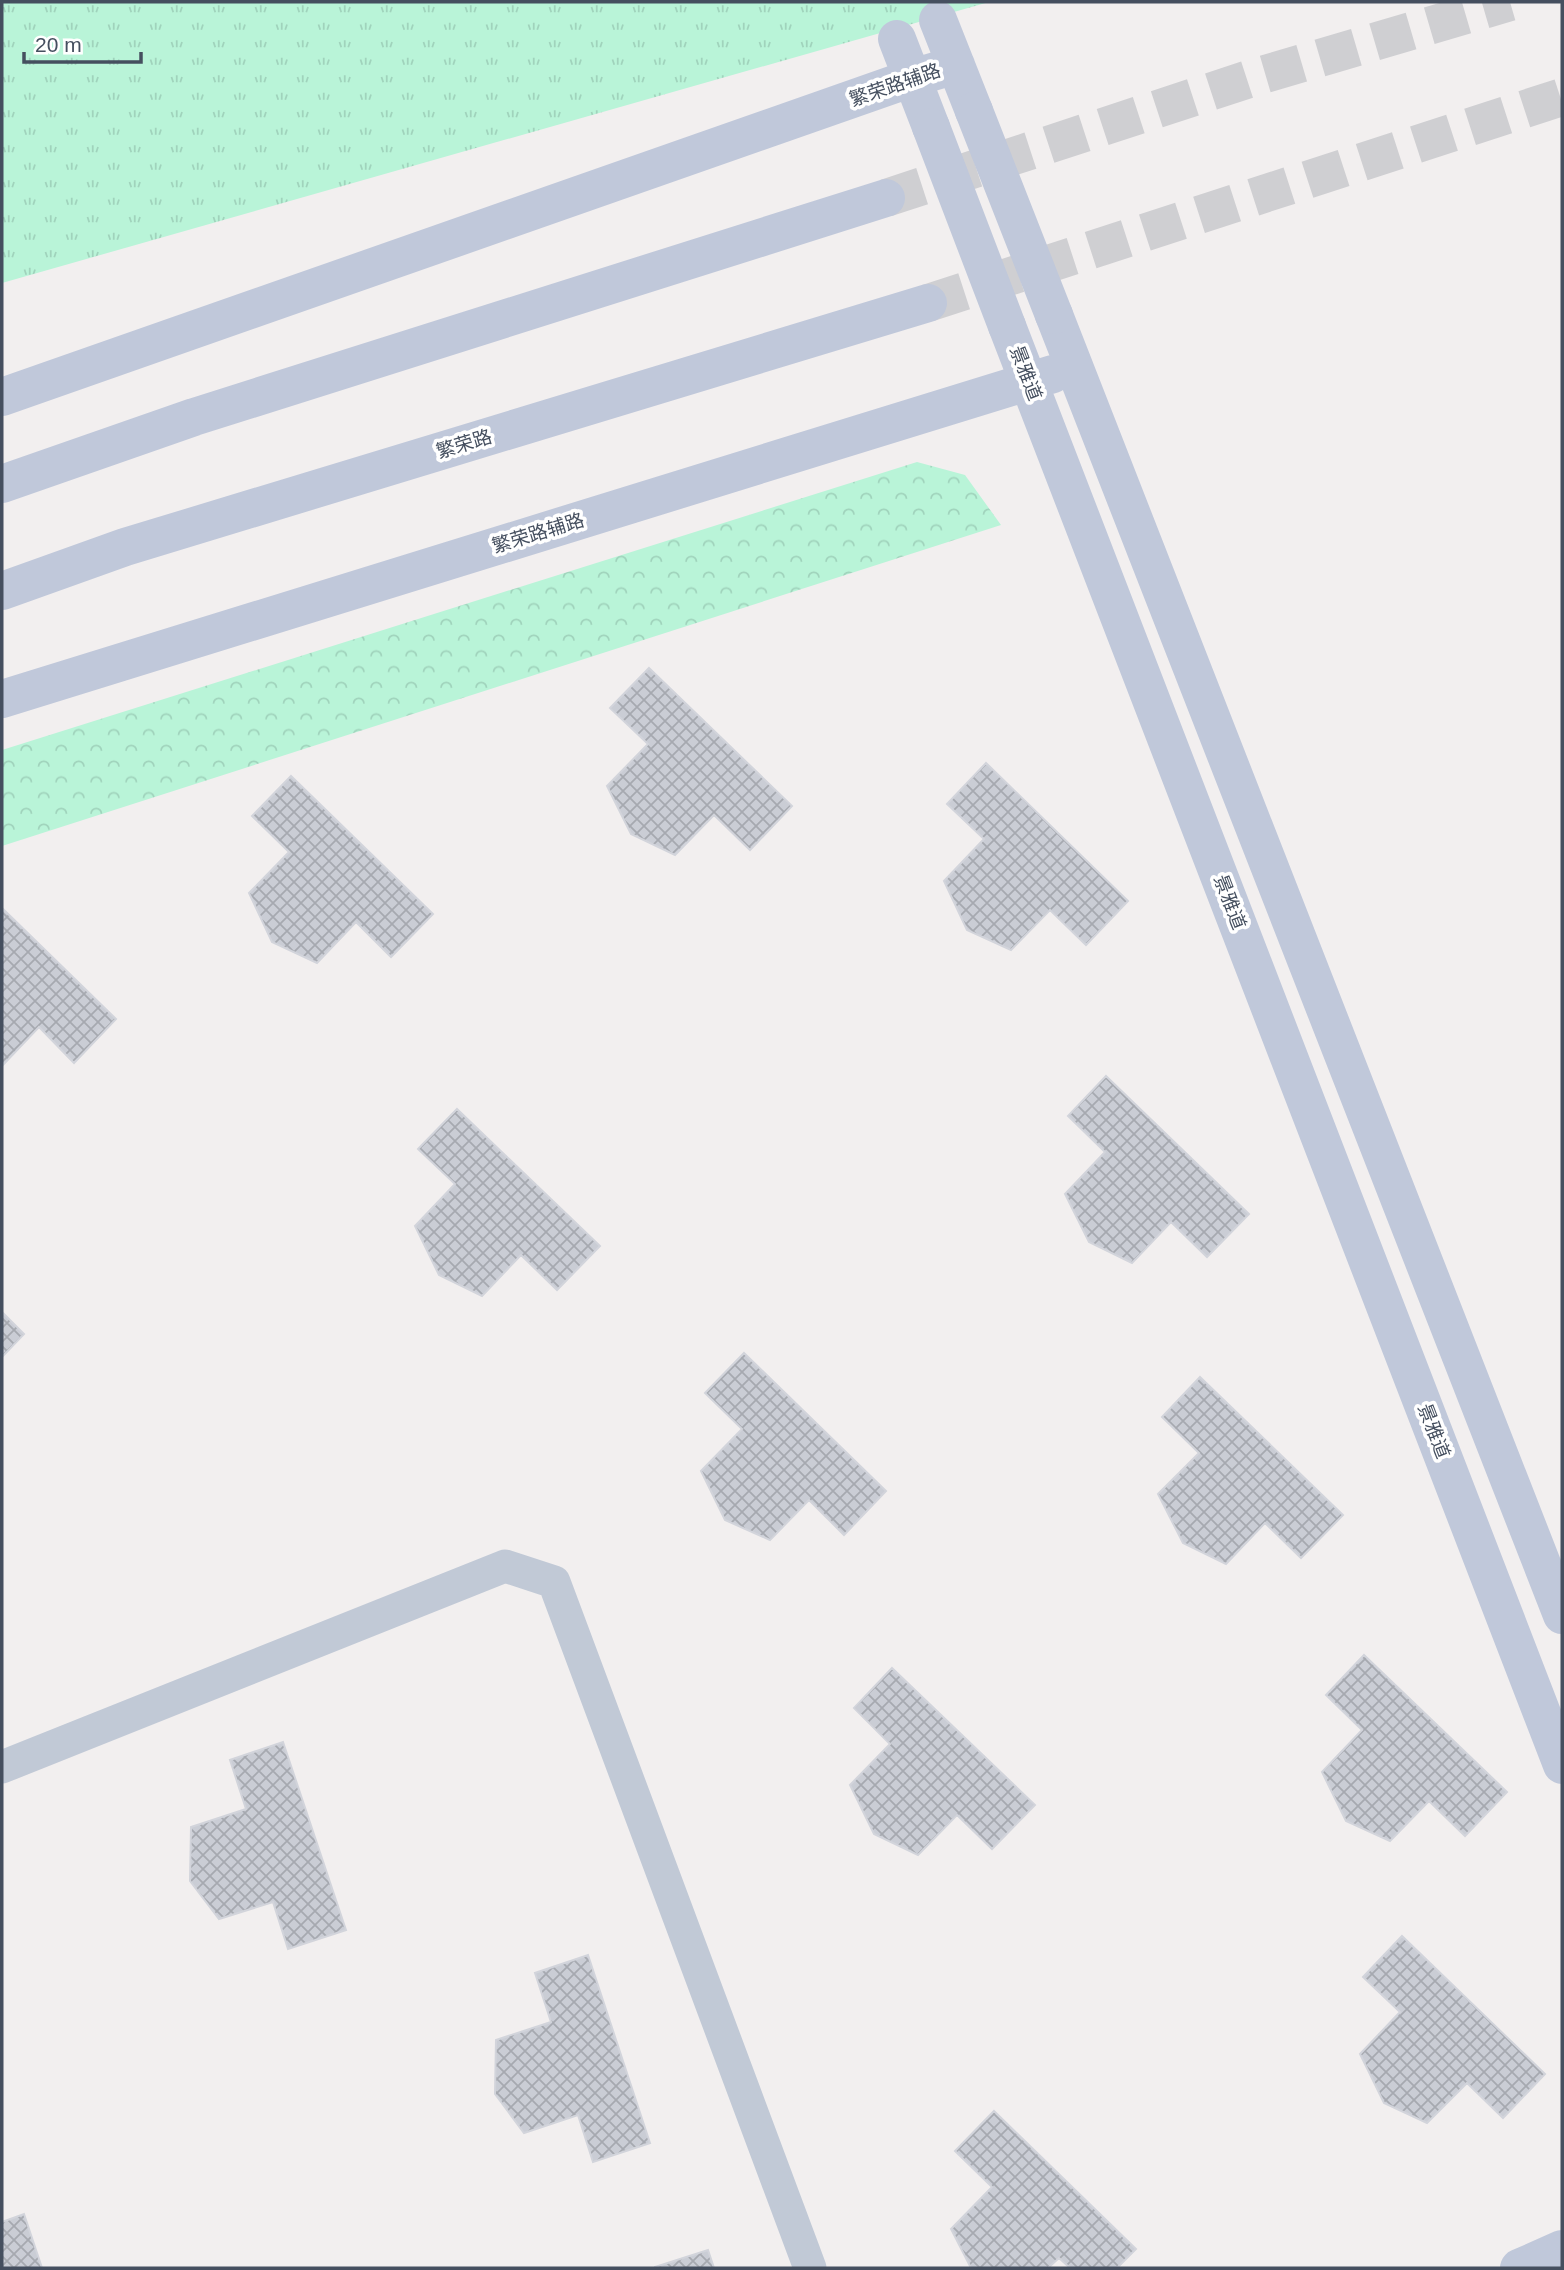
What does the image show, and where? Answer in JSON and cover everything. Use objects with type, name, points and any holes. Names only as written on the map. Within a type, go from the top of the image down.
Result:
[{"type":"street","points":[[938,20],[1562,1615]]},
{"type":"street","name":"景雅道","points":[[897,39],[1562,1765]]},
{"type":"street","name":"繁荣路辅路","points":[[2,397],[912,78],[956,65]]},
{"type":"street","points":[[2,484],[194,416],[886,198]]},
{"type":"street","name":"繁荣路","points":[[2,590],[125,547],[928,303]]},
{"type":"street","name":"繁荣路辅路","points":[[2,699],[1074,367]]},
{"type":"street","points":[[2,1768],[505,1566],[554,1582],[810,2268]]},
{"type":"street","points":[[1519,2268],[1562,2249]]},
{"type":"green space","points":[[2,2],[989,2],[2,283]]},
{"type":"green space","points":[[917,462],[965,475],[1001,525],[2,846],[2,750]]},
{"type":"building","points":[[649,668],[792,806],[750,850],[714,815],[675,855],[631,834],[607,786],[648,744],[610,708]]},
{"type":"building","points":[[986,763],[1128,901],[1086,945],[1050,910],[1011,950],[967,930],[944,881],[984,839],[947,804]]},
{"type":"building","points":[[291,776],[433,914],[391,957],[356,922],[317,963],[272,942],[249,893],[289,852],[252,816]]},
{"type":"building","points":[[2,908],[116,1019],[74,1063],[39,1027],[2,1066]]},
{"type":"building","points":[[1106,1076],[1249,1214],[1207,1257],[1171,1222],[1132,1263],[1089,1242],[1065,1194],[1105,1152],[1068,1116]]},
{"type":"building","points":[[457,1109],[600,1246],[557,1290],[521,1255],[482,1296],[439,1275],[415,1226],[455,1184],[418,1149]]},
{"type":"building","points":[[2,1312],[24,1334],[2,1357]]},
{"type":"building","points":[[744,1353],[886,1491],[844,1535],[809,1500],[770,1540],[725,1520],[701,1471],[742,1429],[705,1393]]},
{"type":"building","points":[[1200,1377],[1343,1515],[1301,1558],[1265,1523],[1226,1564],[1183,1543],[1158,1494],[1199,1453],[1162,1417]]},
{"type":"building","points":[[1364,1655],[1507,1792],[1465,1836],[1429,1801],[1390,1841],[1346,1821],[1322,1772],[1362,1730],[1326,1695]]},
{"type":"building","points":[[892,1668],[1035,1805],[992,1849],[957,1815],[918,1855],[874,1834],[850,1785],[890,1744],[854,1708]]},
{"type":"building","points":[[283,1742],[346,1930],[288,1949],[273,1902],[219,1919],[190,1881],[191,1827],[246,1809],[230,1760]]},
{"type":"building","points":[[1402,1936],[1545,2074],[1503,2118],[1467,2083],[1427,2123],[1384,2103],[1360,2054],[1400,2012],[1363,1977]]},
{"type":"building","points":[[588,1955],[650,2143],[593,2162],[578,2115],[524,2133],[495,2094],[496,2040],[551,2022],[535,1973]]},
{"type":"building","points":[[994,2111],[1136,2249],[1117,2268],[1070,2268],[1059,2258],[1048,2268],[971,2268],[951,2229],[992,2187],[955,2151]]},
{"type":"building","points":[[24,2214],[42,2268],[2,2268],[2,2222]]},
{"type":"building","points":[[708,2250],[714,2268],[655,2268],[655,2267]]},
{"type":"tunnel","points":[[886,198],[1255,77],[1510,2]]},
{"type":"tunnel","points":[[928,303],[1562,97]]}]
